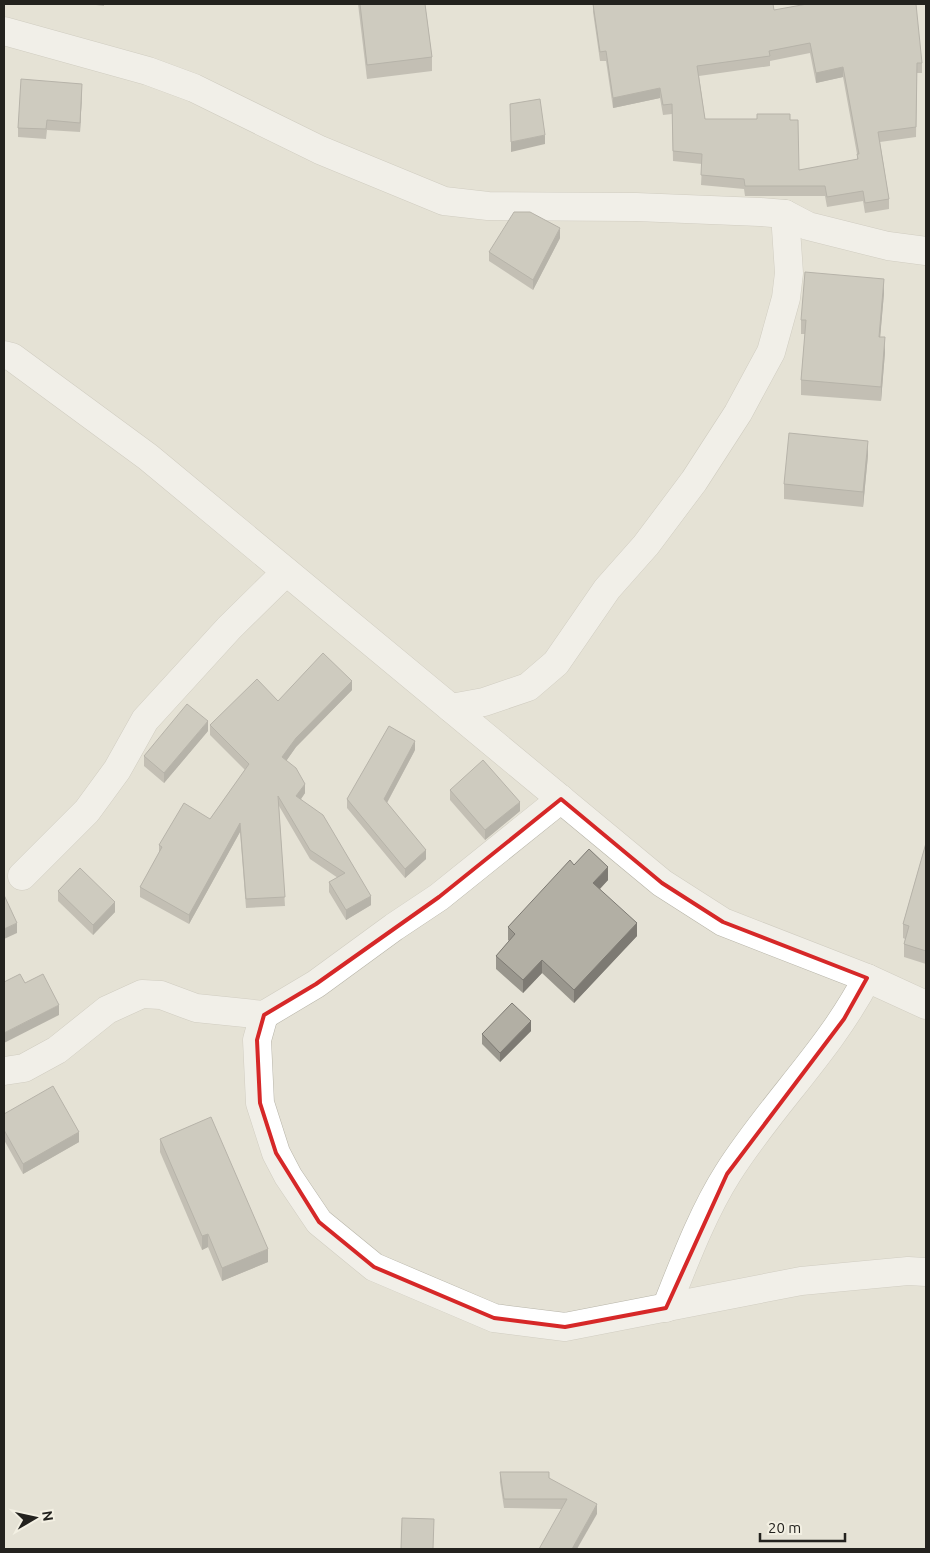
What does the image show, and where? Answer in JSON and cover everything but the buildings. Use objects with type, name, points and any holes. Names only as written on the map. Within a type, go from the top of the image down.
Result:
[{"type":"street","points":[[4,31],[148,72],[194,88],[320,150],[444,200],[488,206],[636,207],[785,214],[808,226],[879,244],[926,251]]},
{"type":"street","points":[[451,708],[484,702],[528,687],[556,663],[608,589],[646,545],[694,481],[738,413],[771,352],[786,298],[789,273],[785,214]]},
{"type":"street","points":[[4,355],[12,358],[148,457],[662,883],[723,922],[866,978],[926,1005]]},
{"type":"street","points":[[22,876],[87,811],[118,770],[146,720],[229,628],[286,572]]},
{"type":"street","points":[[4,1070],[24,1068],[57,1050],[107,1010],[142,994],[161,995],[196,1008],[264,1015],[316,984],[394,927],[439,898],[561,799]]},
{"type":"street","points":[[666,1308],[701,1225],[727,1174],[795,1080],[816,1058],[844,1019],[866,978]]},
{"type":"street","points":[[264,1015],[257,1040],[260,1103],[276,1153],[288,1176],[319,1222],[374,1267],[494,1318],[566,1327],[801,1282],[908,1271],[926,1272]]},
{"type":"highlighted area","points":[[561,799],[662,883],[723,922],[867,978],[844,1019],[727,1174],[666,1308],[565,1327],[494,1318],[374,1267],[319,1222],[276,1153],[260,1103],[257,1040],[264,1015],[316,984],[439,897]]}]
